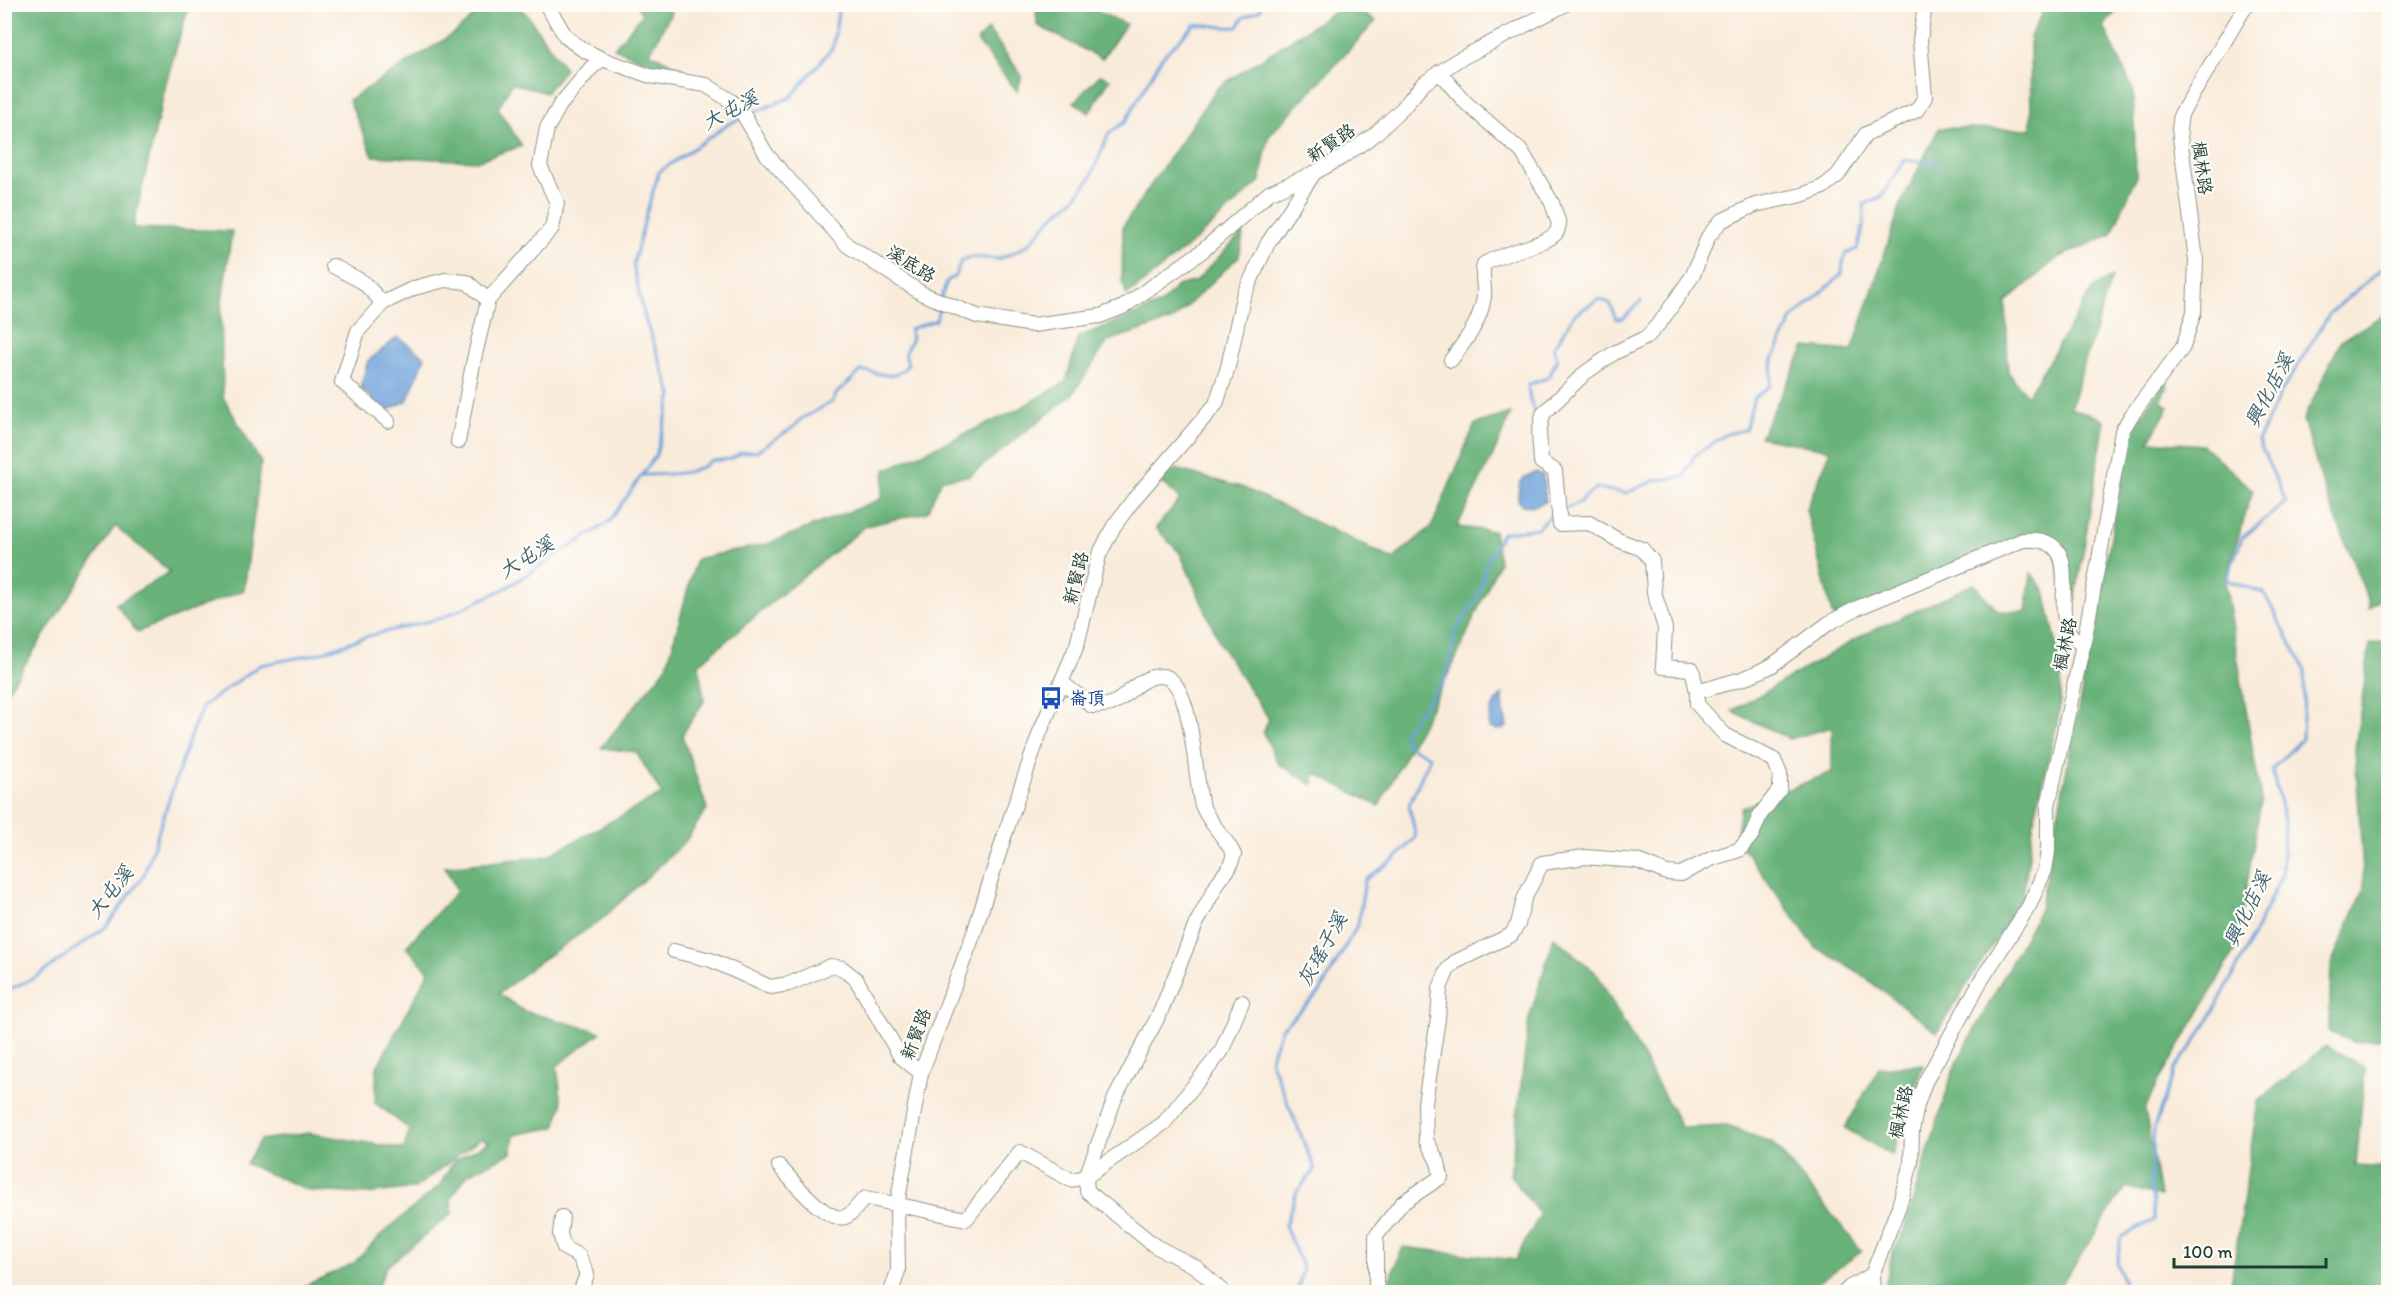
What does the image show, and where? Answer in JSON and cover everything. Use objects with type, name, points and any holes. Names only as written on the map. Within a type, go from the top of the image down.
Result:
[{"type":"street","name":"溪底路","points":[[546,4],[566,37],[602,59],[650,75],[706,85],[739,107],[767,155],[847,245],[940,302],[977,316],[1033,325],[1100,316],[1123,306],[1201,252],[1269,193],[1314,173]]},
{"type":"street","name":"新賢路","points":[[891,1293],[898,1270],[897,1205],[921,1073],[974,933],[1040,732],[1077,645],[1099,555],[1114,526],[1134,499],[1216,404],[1228,367],[1243,297],[1268,243],[1314,173],[1374,135],[1402,109],[1423,84],[1456,60],[1566,4]]},
{"type":"street","points":[[1376,1293],[1376,1236],[1402,1203],[1441,1177],[1438,1162],[1426,1140],[1425,1102],[1438,1019],[1440,988],[1448,969],[1455,962],[1511,934],[1518,924],[1524,899],[1542,863],[1585,857],[1637,861],[1667,873],[1681,874],[1713,858],[1739,850],[1752,835],[1760,815],[1780,789],[1780,774],[1774,760],[1725,735],[1697,704],[1692,669],[1663,667],[1665,628],[1654,592],[1652,561],[1642,549],[1618,540],[1589,523],[1560,524],[1555,471],[1541,462],[1539,433],[1543,414],[1585,373],[1614,353],[1647,337],[1662,320],[1693,275],[1708,237],[1721,221],[1755,205],[1802,195],[1823,187],[1838,175],[1866,134],[1917,110],[1924,97],[1920,40],[1924,12],[1929,4]]},
{"type":"street","name":"楓林路","points":[[1873,1293],[1872,1275],[1899,1206],[1911,1163],[1912,1131],[1917,1105],[1925,1082],[1980,982],[2029,906],[2045,870],[2048,850],[2048,806],[2107,521],[2122,431],[2183,347],[2194,312],[2196,260],[2179,129],[2181,114],[2247,4]]},
{"type":"street","points":[[458,442],[488,300],[552,228],[557,203],[540,166],[547,128],[560,105],[591,68],[602,59]]},
{"type":"street","points":[[1439,72],[1465,102],[1522,152],[1552,203],[1559,224],[1555,234],[1546,240],[1493,258],[1484,264],[1481,274],[1484,295],[1477,324],[1451,360]]},
{"type":"street","points":[[333,266],[363,282],[383,303]]},
{"type":"street","points":[[388,421],[342,382],[358,331],[383,303],[414,288],[445,280],[467,282],[488,300]]},
{"type":"street","points":[[1697,692],[1745,678],[1771,666],[1829,623],[1857,608],[2023,540],[2033,539],[2045,542],[2055,548],[2063,558],[2064,611],[2069,632],[2082,645]]},
{"type":"street","points":[[1061,682],[1092,706],[1113,704],[1128,691],[1151,677],[1165,676],[1176,683],[1185,701],[1202,805],[1212,824],[1234,855],[1229,868],[1219,881],[1196,924],[1160,1013],[1115,1098],[1086,1177],[1087,1191],[1155,1246],[1196,1267],[1223,1293]]},
{"type":"street","points":[[674,951],[711,960],[770,987],[789,984],[831,966],[842,968],[856,979],[900,1056],[921,1073]]},
{"type":"street","points":[[779,1166],[824,1212],[834,1217],[848,1216],[858,1203],[866,1198],[966,1219],[1020,1152],[1071,1180],[1086,1177],[1164,1123],[1221,1052],[1242,1002]]},
{"type":"street","points":[[562,1216],[560,1234],[564,1248],[579,1256],[587,1275],[580,1293]]},
{"type":"street","points":[[1845,1293],[1850,1287],[1872,1275]]},
{"type":"green space","points":[[5,4],[189,5],[167,79],[133,228],[232,231],[221,308],[223,397],[261,463],[244,590],[137,632],[116,604],[170,572],[115,526],[5,695]]},
{"type":"green space","points":[[1346,4],[1376,21],[1269,136],[1260,181],[1200,236],[1127,296],[1122,281],[1123,226],[1217,88]]},
{"type":"green space","points":[[486,5],[520,5],[565,69],[546,93],[512,83],[498,109],[522,146],[476,161],[373,156],[349,100],[456,32]]},
{"type":"green space","points":[[637,5],[672,5],[670,15],[650,53],[683,69],[677,74],[614,48],[642,15]]},
{"type":"green space","points":[[1036,5],[1082,5],[1126,24],[1102,59],[1037,25]]},
{"type":"green space","points":[[2046,5],[2121,5],[2104,26],[2133,90],[2136,178],[2111,235],[2059,257],[2006,302],[2008,372],[2027,396],[2094,287],[2112,277],[2070,408],[2105,420],[2072,619],[2052,542],[2006,548],[1833,618],[1806,509],[1831,450],[1760,437],[1805,347],[1852,351],[1902,201],[1939,128],[2031,129],[2030,37]]},
{"type":"green space","points":[[988,29],[1022,76],[1017,91],[977,41]]},
{"type":"green space","points":[[1100,75],[1110,79],[1089,113],[1074,102]]},
{"type":"green space","points":[[1244,231],[1239,256],[1173,320],[1108,341],[1072,395],[969,476],[942,479],[927,512],[866,526],[699,664],[704,701],[682,735],[707,809],[685,842],[601,920],[533,966],[499,994],[524,1011],[601,1032],[557,1066],[562,1106],[555,1127],[514,1135],[511,1153],[468,1174],[451,1198],[453,1213],[386,1267],[376,1292],[302,1292],[304,1286],[354,1263],[381,1235],[439,1186],[454,1161],[489,1142],[481,1138],[415,1188],[365,1194],[310,1191],[246,1164],[260,1140],[309,1133],[404,1149],[409,1129],[375,1103],[377,1067],[429,971],[406,947],[457,891],[445,867],[547,856],[662,794],[636,752],[601,748],[667,666],[696,559],[767,544],[881,499],[885,470],[1013,412],[1066,382],[1078,337],[1161,304],[1177,286],[1196,281]]},
{"type":"green space","points":[[2388,312],[2388,578],[2383,598],[2368,608],[2368,600],[2324,488],[2303,420],[2341,341]]},
{"type":"green space","points":[[2168,375],[2161,400],[2169,407],[2149,441],[2203,445],[2253,490],[2225,581],[2261,801],[2236,949],[2153,1091],[2145,1110],[2160,1196],[2125,1187],[2057,1292],[1884,1292],[1892,1254],[1901,1239],[1954,1068],[2040,909],[2131,431]]},
{"type":"green space","points":[[1511,413],[1457,527],[1494,531],[1499,562],[1453,665],[1379,806],[1314,773],[1313,785],[1278,764],[1263,732],[1269,719],[1221,646],[1180,553],[1156,528],[1180,499],[1159,480],[1176,469],[1244,488],[1393,559],[1432,526],[1475,424]]},
{"type":"green space","points":[[2031,573],[2045,591],[2062,669],[2059,715],[2034,820],[2023,897],[1937,1032],[1852,968],[1816,948],[1736,838],[1741,808],[1832,772],[1832,727],[1789,739],[1732,711],[1863,635],[1974,584],[1998,611],[2026,612]]},
{"type":"green space","points":[[2385,641],[2388,659],[2388,1037],[2355,1043],[2329,1032],[2331,964],[2364,889],[2355,749],[2370,644]]},
{"type":"green space","points":[[1554,937],[1597,974],[1682,1128],[1727,1126],[1773,1143],[1862,1251],[1808,1292],[1384,1292],[1403,1247],[1515,1260],[1540,1215],[1510,1175],[1529,1019]]},
{"type":"green space","points":[[2326,1046],[2365,1068],[2356,1166],[2388,1168],[2388,1292],[2230,1291],[2258,1101]]},
{"type":"green space","points":[[1923,1064],[1892,1156],[1845,1128],[1879,1068]]},
{"type":"water","points":[[398,337],[425,357],[407,401],[386,411],[360,388],[368,361]]},
{"type":"water","points":[[1537,472],[1543,476],[1546,502],[1534,506],[1522,505],[1518,500],[1521,481]]},
{"type":"water","points":[[1503,694],[1507,727],[1498,730],[1489,728],[1492,709]]},
{"type":"waterway","name":"大屯溪","points":[[748,115],[791,97],[833,47],[839,4]]},
{"type":"waterway","points":[[941,298],[947,281],[955,276],[961,261],[971,257],[998,259],[1013,253],[1029,244],[1051,218],[1074,199],[1090,179],[1109,133],[1125,122],[1162,57],[1195,24],[1238,27],[1243,18],[1260,10],[1261,4]]},
{"type":"waterway","name":"大屯溪","points":[[4,992],[36,977],[107,926],[144,875],[193,728],[203,706],[260,665],[317,654],[368,636],[442,618],[506,588],[609,522],[656,455],[672,395],[645,319],[633,265],[659,172],[730,123],[740,119]]},
{"type":"waterway","name":"灰瑤子溪","points":[[1567,508],[1578,503],[1596,488],[1626,493],[1656,480],[1684,477],[1694,456],[1726,434],[1745,430],[1754,398],[1770,386],[1773,359],[1792,319],[1841,275],[1845,254],[1857,249],[1864,224],[1864,204],[1881,197],[1905,160],[1938,164]]},
{"type":"waterway","name":"興化店溪","points":[[2127,1292],[2117,1264],[2121,1237],[2154,1220],[2151,1180],[2154,1128],[2175,1069],[2204,1029],[2239,964],[2282,875],[2284,821],[2272,769],[2302,739],[2305,670],[2264,593],[2226,580],[2242,538],[2286,502],[2258,440],[2280,394],[2330,313],[2388,264]]},
{"type":"waterway","points":[[1536,414],[1530,400],[1528,385],[1549,377],[1557,359],[1554,347],[1575,314],[1599,299],[1610,303],[1616,319],[1624,318],[1641,301]]},
{"type":"waterway","points":[[643,475],[688,472],[710,461],[731,459],[740,453],[757,451],[794,427],[801,419],[832,402],[837,393],[861,371],[886,375],[898,374],[908,364],[905,353],[912,338],[910,329],[936,320],[940,304]]},
{"type":"waterway","name":"灰瑤子溪","points":[[1297,1292],[1303,1269],[1285,1226],[1296,1193],[1315,1169],[1270,1060],[1281,1029],[1320,992],[1358,924],[1365,880],[1395,859],[1416,837],[1409,805],[1430,757],[1406,744],[1404,731],[1445,680],[1456,630],[1479,594],[1486,565],[1502,533],[1537,528],[1554,513]]},
{"type":"place","name":"崙頂","points":[[1051,698]]}]
